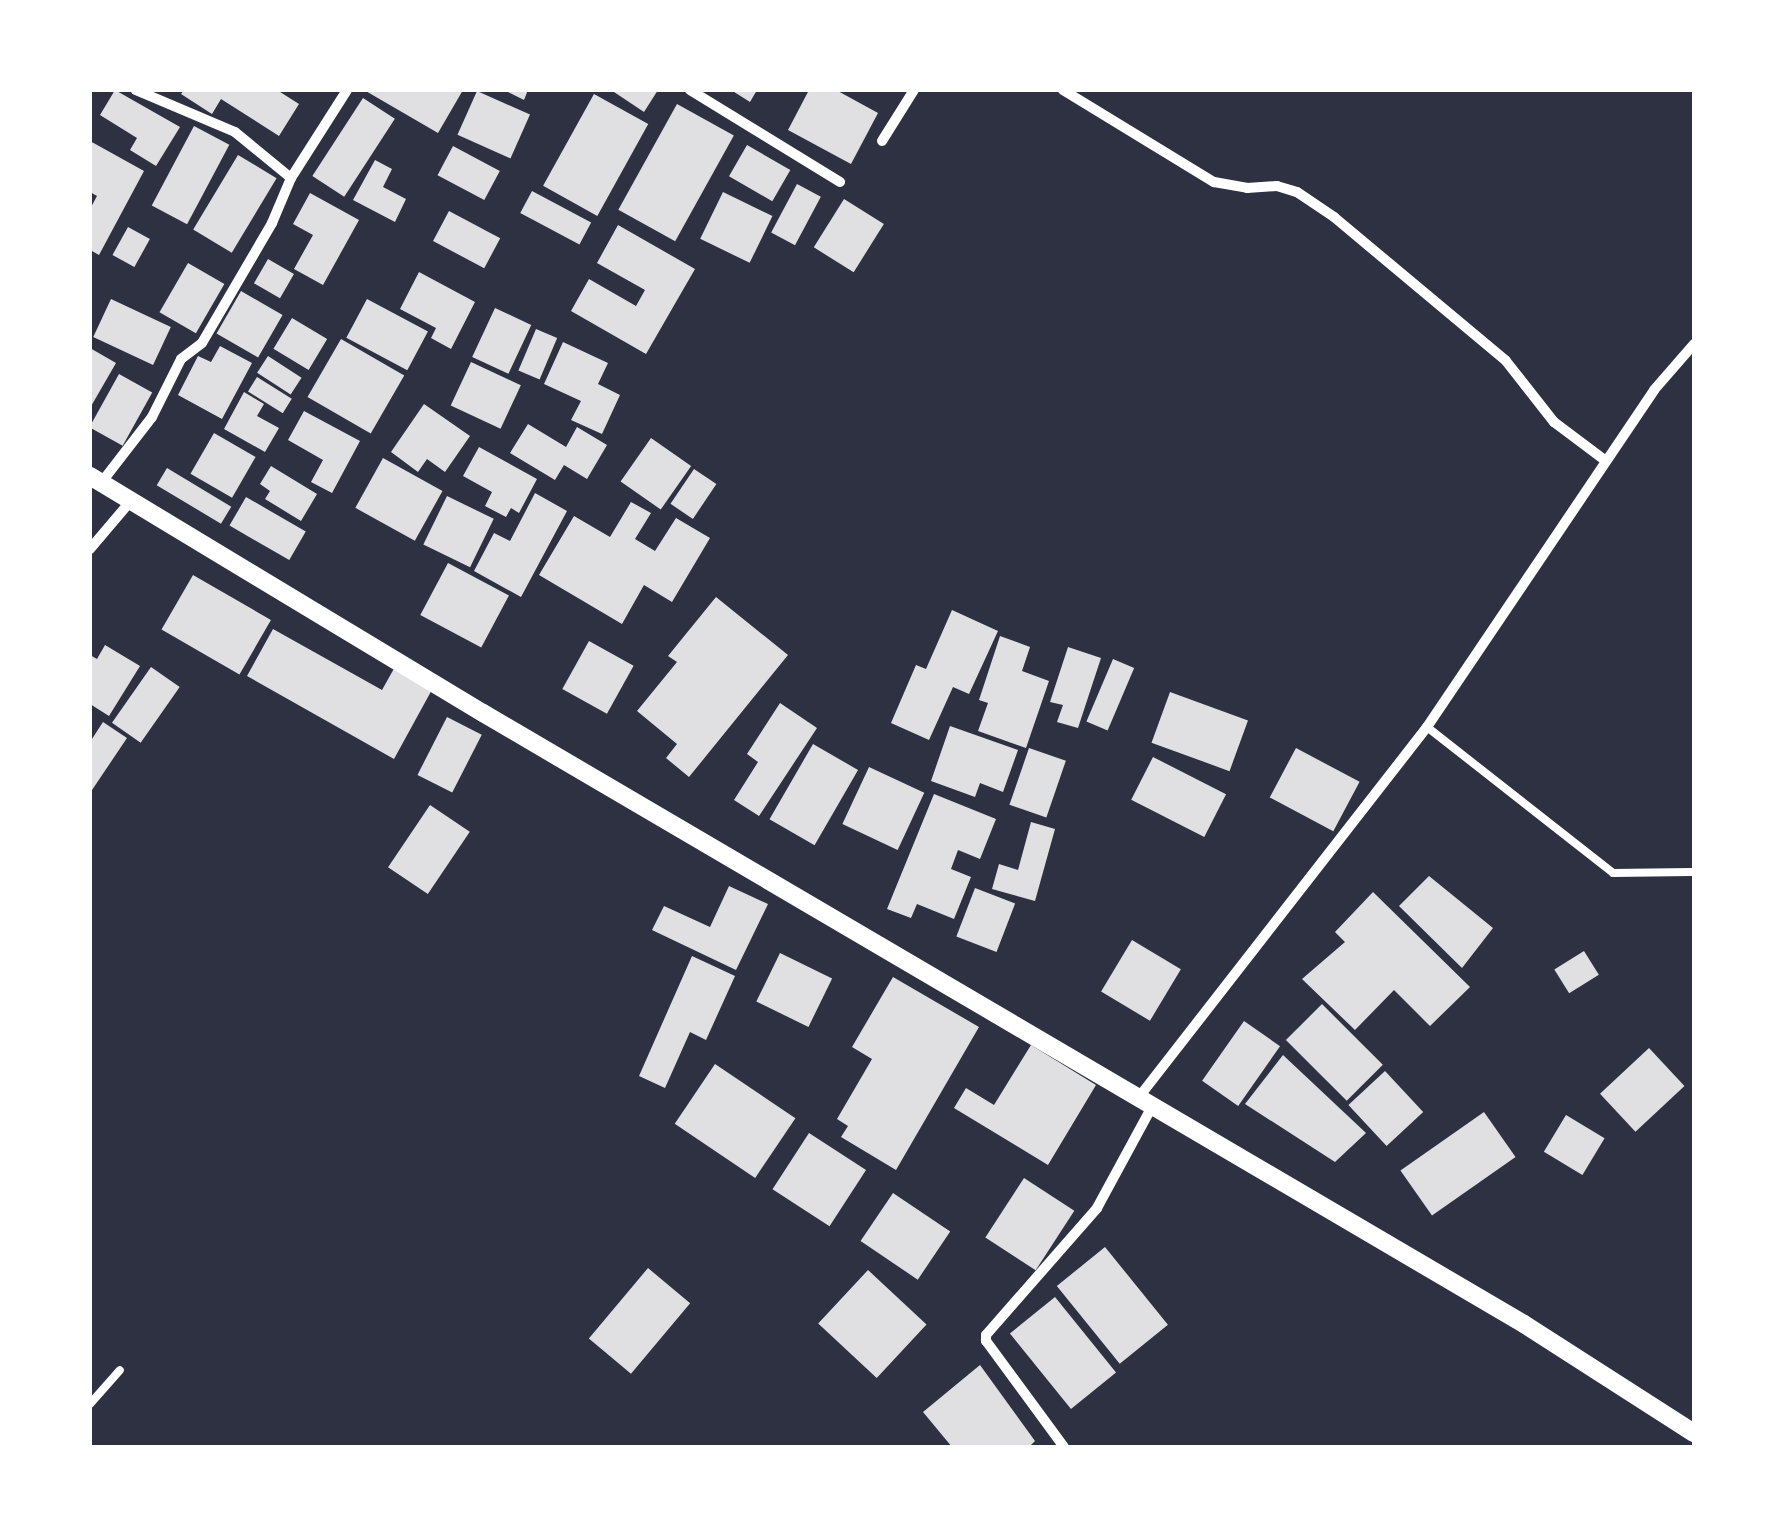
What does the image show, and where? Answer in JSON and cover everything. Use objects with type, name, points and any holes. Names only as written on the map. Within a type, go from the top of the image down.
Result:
[{"type":"street","points":[[136,90],[235,132],[291,178]]},
{"type":"street","points":[[347,90],[291,178],[272,222],[202,343],[180,359],[152,417],[95,480],[1524,1324],[1694,1433]]},
{"type":"street","points":[[690,90],[840,182]]},
{"type":"street","points":[[882,141],[914,90]]},
{"type":"street","points":[[1063,90],[1214,182],[1247,188],[1277,186],[1298,192],[1334,217],[1506,360],[1554,422],[1606,461]]},
{"type":"street","points":[[1064,1447],[986,1341],[986,1334],[1097,1208],[1146,1101],[1428,727],[1654,390],[1694,344]]},
{"type":"street","points":[[90,549],[129,502]]},
{"type":"lane","points":[[1428,727],[1613,874],[1691,872]]},
{"type":"lane","points":[[90,1404],[120,1370]]},
{"type":"building","points":[[115,90],[180,127],[156,166],[130,150],[137,138],[100,115]]},
{"type":"building","points":[[184,90],[277,90],[299,104],[279,136],[221,99],[212,114],[181,94]]},
{"type":"building","points":[[364,90],[463,90],[438,133]]},
{"type":"building","points":[[504,90],[528,90],[524,100]]},
{"type":"building","points":[[611,90],[658,90],[644,112]]},
{"type":"building","points":[[731,90],[757,90],[750,102]]},
{"type":"building","points":[[809,90],[836,90],[878,113],[851,164],[788,130]]},
{"type":"building","points":[[477,91],[530,115],[510,158],[457,135]]},
{"type":"building","points":[[594,94],[648,124],[597,216],[543,186]]},
{"type":"building","points":[[363,98],[395,119],[344,197],[312,176]]},
{"type":"building","points":[[677,104],[734,136],[675,241],[618,210]]},
{"type":"building","points":[[194,126],[229,145],[187,224],[152,205]]},
{"type":"building","points":[[90,141],[144,171],[99,255],[90,250],[90,209],[97,196],[90,192]]},
{"type":"building","points":[[747,145],[790,170],[772,201],[729,176]]},
{"type":"building","points":[[453,146],[500,171],[484,200],[438,175]]},
{"type":"building","points":[[238,155],[277,178],[232,253],[193,230]]},
{"type":"building","points":[[375,160],[392,169],[383,187],[406,199],[395,222],[353,200]]},
{"type":"building","points":[[797,184],[821,197],[795,245],[771,233]]},
{"type":"building","points":[[532,191],[591,222],[579,245],[520,213]]},
{"type":"building","points":[[723,192],[772,216],[750,263],[700,239]]},
{"type":"building","points":[[310,193],[359,220],[323,285],[294,269],[313,235],[293,224]]},
{"type":"building","points":[[844,199],[884,224],[854,272],[814,247]]},
{"type":"building","points":[[449,211],[500,238],[484,268],[433,241]]},
{"type":"building","points":[[618,225],[695,269],[646,354],[571,311],[589,279],[636,306],[645,290],[597,263]]},
{"type":"building","points":[[128,227],[150,239],[134,267],[112,255]]},
{"type":"building","points":[[268,259],[294,274],[280,298],[254,283]]},
{"type":"building","points":[[188,263],[224,284],[196,333],[160,312]]},
{"type":"building","points":[[419,272],[475,302],[451,349],[431,338],[436,328],[400,309]]},
{"type":"building","points":[[241,291],[283,315],[258,357],[216,333]]},
{"type":"building","points":[[111,299],[171,327],[153,365],[93,337]]},
{"type":"building","points":[[367,299],[428,331],[407,370],[346,338]]},
{"type":"building","points":[[495,308],[531,325],[508,374],[472,357]]},
{"type":"building","points":[[292,318],[327,339],[309,370],[273,349]]},
{"type":"building","points":[[536,329],[557,338],[540,379],[518,370]]},
{"type":"building","points":[[341,339],[404,376],[371,434],[308,397]]},
{"type":"building","points":[[563,342],[608,363],[598,384],[620,395],[602,434],[571,420],[581,401],[544,384]]},
{"type":"building","points":[[220,346],[252,363],[222,419],[178,395],[198,356],[211,362]]},
{"type":"building","points":[[90,348],[116,363],[90,408]]},
{"type":"building","points":[[268,356],[302,378],[291,395],[257,373]]},
{"type":"building","points":[[471,362],[521,385],[501,429],[451,406]]},
{"type":"building","points":[[119,374],[152,392],[123,446],[90,428]]},
{"type":"building","points":[[257,377],[292,399],[283,413],[248,391]]},
{"type":"building","points":[[244,392],[264,404],[257,416],[279,428],[265,452],[224,429]]},
{"type":"building","points":[[424,404],[470,436],[445,472],[427,459],[418,472],[391,452]]},
{"type":"building","points":[[304,411],[360,441],[332,493],[311,482],[323,460],[288,440]]},
{"type":"building","points":[[528,424],[566,447],[577,427],[607,445],[587,479],[564,465],[555,480],[510,453]]},
{"type":"building","points":[[214,433],[256,457],[232,498],[190,474]]},
{"type":"building","points":[[651,438],[691,466],[661,510],[621,481]]},
{"type":"building","points":[[479,447],[537,479],[519,513],[511,508],[506,517],[485,506],[492,492],[463,476]]},
{"type":"building","points":[[383,458],[442,491],[415,541],[355,508]]},
{"type":"building","points":[[271,466],[317,494],[301,521],[265,499],[270,491],[260,484]]},
{"type":"building","points":[[167,468],[231,507],[221,524],[157,485]]},
{"type":"building","points":[[694,469],[716,484],[693,519],[671,504]]},
{"type":"building","points":[[535,493],[567,511],[521,597],[474,571],[494,533],[510,541]]},
{"type":"building","points":[[447,496],[494,519],[470,567],[423,545]]},
{"type":"building","points":[[246,497],[306,532],[289,560],[230,526]]},
{"type":"building","points":[[631,502],[651,513],[635,539],[655,551],[676,518],[710,538],[672,602],[644,585],[622,624],[539,575],[574,516],[610,537]]},
{"type":"building","points":[[448,563],[509,595],[481,647],[420,615]]},
{"type":"building","points":[[193,575],[271,620],[239,675],[161,630]]},
{"type":"building","points":[[716,597],[788,655],[689,777],[666,758],[677,744],[637,711],[677,662],[668,656]]},
{"type":"building","points":[[952,610],[998,631],[969,694],[953,687],[929,740],[891,723],[916,665],[926,669]]},
{"type":"building","points":[[273,629],[382,690],[396,665],[434,686],[394,759],[247,676]]},
{"type":"building","points":[[1000,636],[1030,647],[1022,671],[1049,681],[1026,748],[978,731],[988,703],[979,700]]},
{"type":"building","points":[[589,641],[634,666],[607,714],[562,689]]},
{"type":"building","points":[[105,645],[140,666],[109,716],[90,704],[90,655],[97,659]]},
{"type":"building","points":[[1068,647],[1101,658],[1078,728],[1057,722],[1063,705],[1050,702]]},
{"type":"building","points":[[1113,659],[1134,668],[1108,731],[1086,722]]},
{"type":"building","points":[[151,667],[180,687],[141,743],[112,723]]},
{"type":"building","points":[[1170,692],[1248,720],[1230,771],[1152,743]]},
{"type":"building","points":[[780,703],[817,728],[759,816],[734,800],[758,762],[747,754]]},
{"type":"building","points":[[447,717],[482,735],[452,793],[417,775]]},
{"type":"building","points":[[103,722],[127,738],[90,793],[90,742]]},
{"type":"building","points":[[950,726],[1018,750],[1003,792],[980,783],[975,797],[931,781]]},
{"type":"building","points":[[813,744],[858,770],[815,845],[770,819]]},
{"type":"building","points":[[1029,748],[1066,761],[1046,817],[1009,805]]},
{"type":"building","points":[[1296,748],[1360,782],[1333,831],[1270,797]]},
{"type":"building","points":[[1153,757],[1226,794],[1204,837],[1131,800]]},
{"type":"building","points":[[869,767],[924,793],[898,850],[842,824]]},
{"type":"building","points":[[934,794],[996,819],[980,859],[958,850],[951,869],[971,877],[954,919],[917,904],[911,918],[887,909]]},
{"type":"building","points":[[430,805],[470,832],[428,894],[388,867]]},
{"type":"building","points":[[1031,822],[1055,829],[1035,901],[992,889],[999,864],[1018,870]]},
{"type":"building","points":[[1429,876],[1493,928],[1462,968],[1399,906]]},
{"type":"building","points":[[729,886],[768,904],[736,970],[652,930],[664,906],[710,927]]},
{"type":"building","points":[[975,888],[1015,903],[997,952],[956,937]]},
{"type":"building","points":[[1373,892],[1470,987],[1430,1026],[1394,990],[1355,1030],[1302,979],[1345,942],[1335,932]]},
{"type":"building","points":[[1132,940],[1181,969],[1150,1021],[1101,991]]},
{"type":"building","points":[[1584,951],[1599,975],[1569,993],[1554,970]]},
{"type":"building","points":[[780,953],[832,978],[808,1027],[756,1002]]},
{"type":"building","points":[[692,956],[735,976],[706,1040],[690,1032],[665,1088],[639,1076]]},
{"type":"building","points":[[893,977],[979,1027],[896,1170],[841,1137],[848,1126],[837,1119],[872,1059],[852,1047]]},
{"type":"building","points":[[1322,1004],[1383,1065],[1347,1101],[1286,1040]]},
{"type":"building","points":[[1244,1021],[1280,1046],[1238,1106],[1202,1081]]},
{"type":"building","points":[[1031,1045],[1096,1085],[1048,1165],[954,1108],[966,1088],[994,1105]]},
{"type":"building","points":[[1649,1048],[1684,1086],[1635,1132],[1600,1094]]},
{"type":"building","points":[[1283,1055],[1366,1133],[1335,1162],[1245,1104]]},
{"type":"building","points":[[715,1064],[795,1118],[755,1178],[675,1124]]},
{"type":"building","points":[[1385,1071],[1423,1112],[1387,1146],[1348,1105]]},
{"type":"building","points":[[1484,1112],[1516,1157],[1432,1216],[1400,1171]]},
{"type":"building","points":[[1566,1115],[1605,1138],[1582,1175],[1544,1152]]},
{"type":"building","points":[[809,1133],[866,1170],[830,1226],[773,1189]]},
{"type":"building","points":[[1024,1178],[1074,1211],[1036,1270],[985,1238]]},
{"type":"building","points":[[893,1193],[950,1232],[918,1280],[861,1241]]},
{"type":"building","points":[[1105,1247],[1168,1325],[1120,1364],[1057,1286]]},
{"type":"building","points":[[648,1268],[690,1303],[631,1374],[589,1338]]},
{"type":"building","points":[[868,1270],[927,1325],[877,1378],[818,1323]]},
{"type":"building","points":[[1055,1297],[1116,1372],[1071,1409],[1010,1334]]},
{"type":"building","points":[[980,1365],[1035,1441],[1029,1447],[952,1447],[923,1412]]}]
